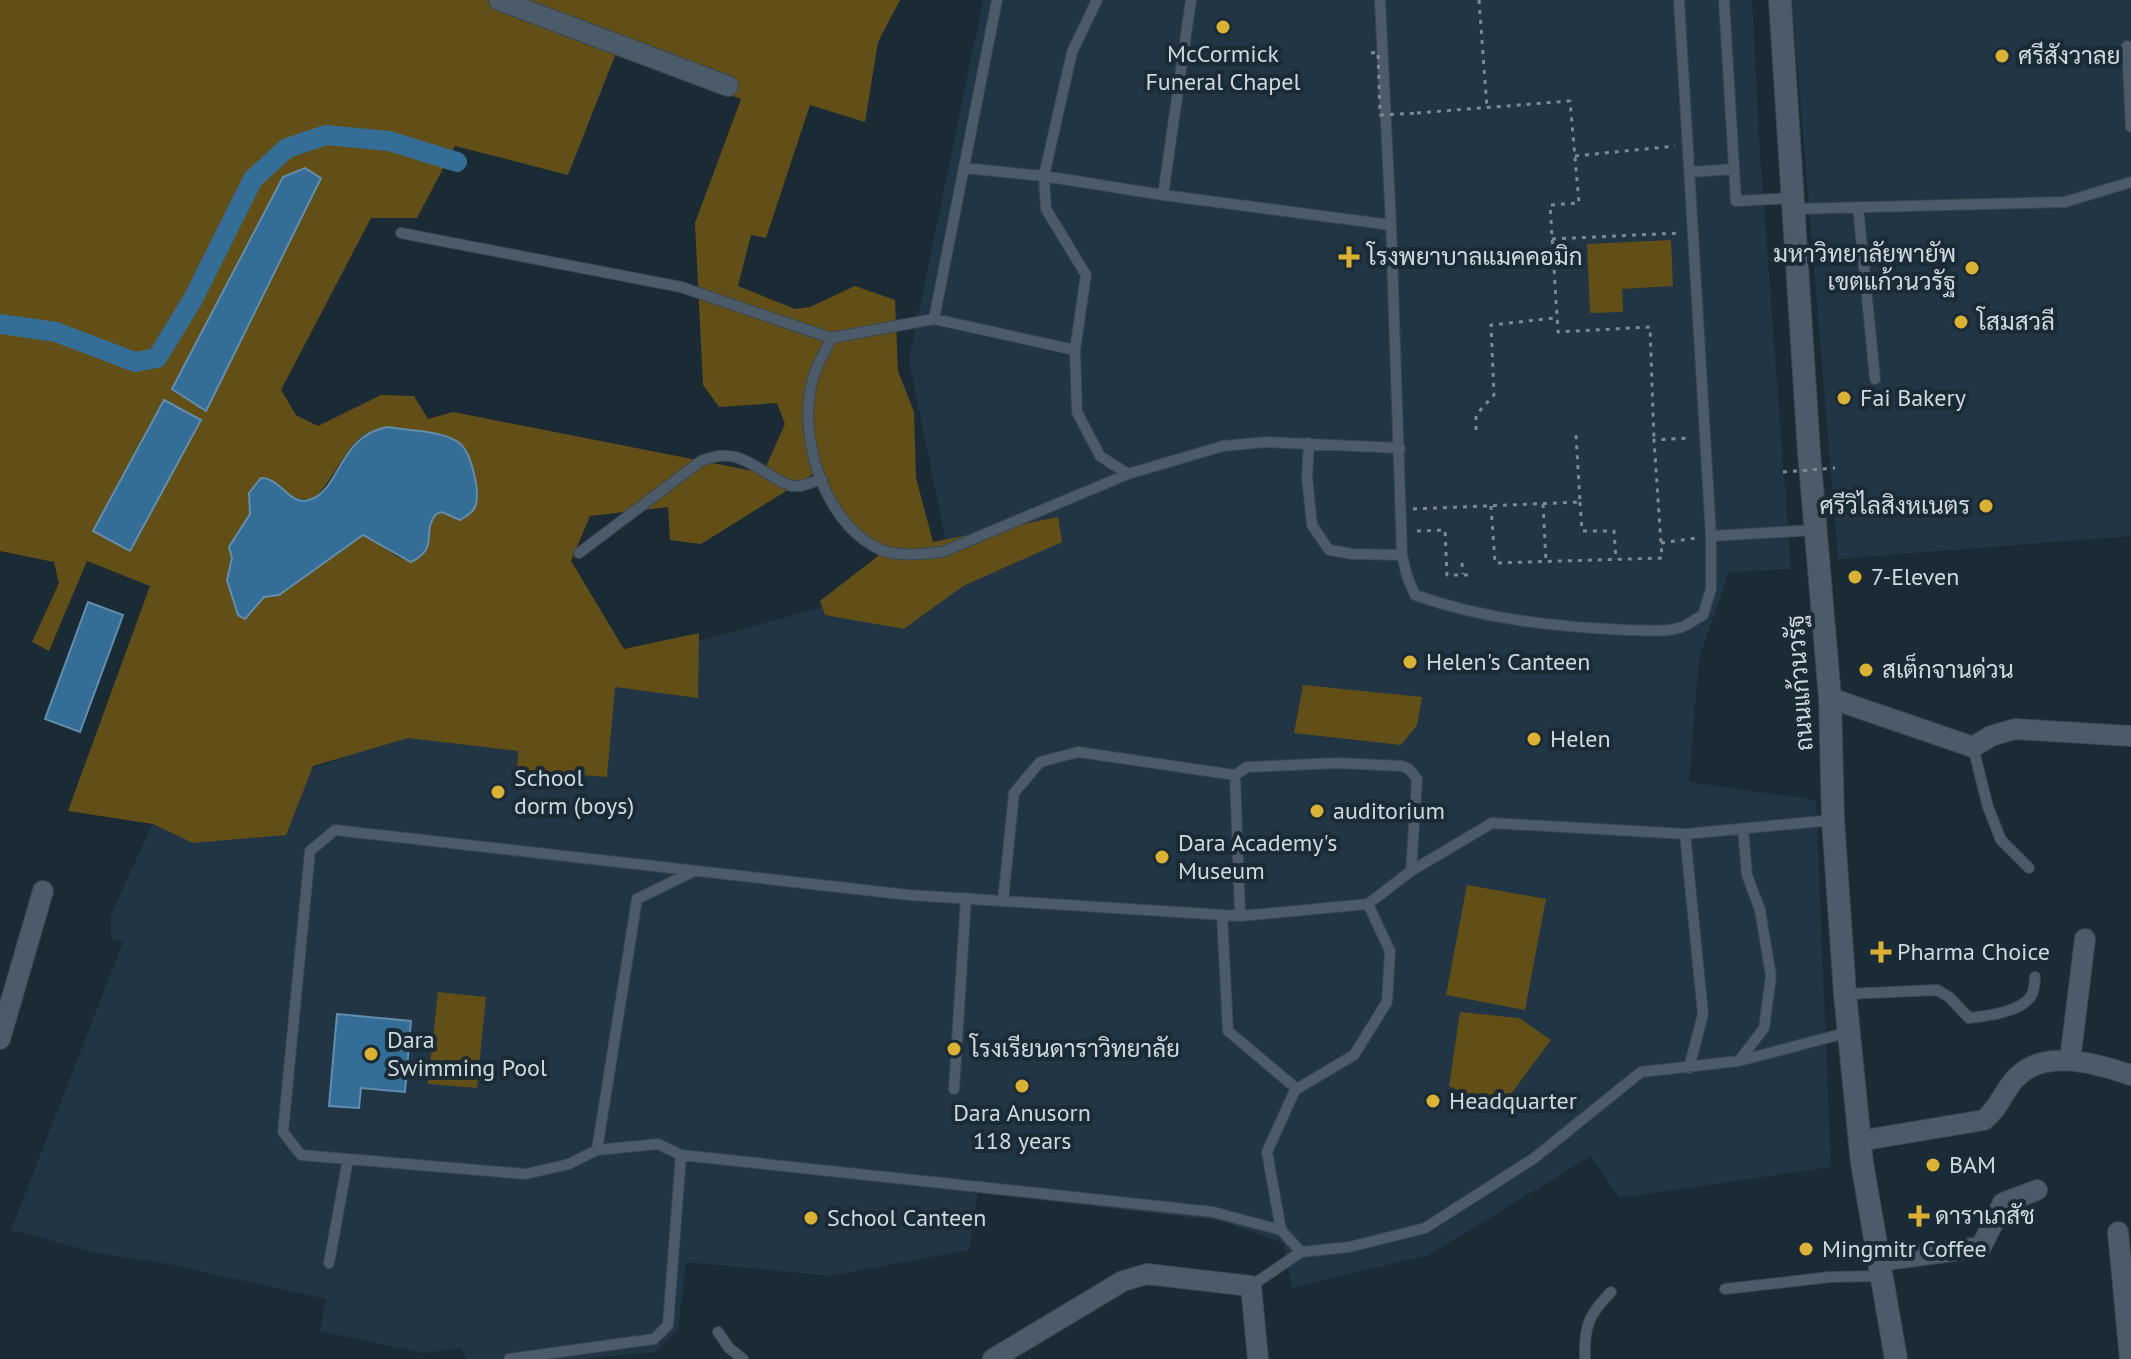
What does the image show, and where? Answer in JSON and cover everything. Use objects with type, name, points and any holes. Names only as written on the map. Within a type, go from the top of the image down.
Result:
[{"type":"street","points":[[499,0],[728,86]]},
{"type":"street","name":"ถนนแก้วนวรัฐ","points":[[1780,0],[1815,530],[1830,698],[1833,820],[1845,994],[1859,1141],[1896,1359]]},
{"type":"street","points":[[1830,698],[1973,747],[1991,736],[2015,729],[2131,736]]},
{"type":"street","points":[[0,1039],[43,891]]},
{"type":"street","points":[[2070,1060],[2085,939]]},
{"type":"street","points":[[1859,1141],[1984,1120],[2012,1082],[2030,1064],[2070,1060],[2131,1075]]},
{"type":"street","points":[[1880,1268],[1981,1247],[2003,1203],[2037,1190]]},
{"type":"street","points":[[2118,1232],[2130,1359]]},
{"type":"street","points":[[993,1359],[1123,1281],[1147,1274],[1251,1286],[1258,1359]]},
{"type":"lane","points":[[934,319],[997,0]]},
{"type":"lane","points":[[1097,0],[1072,52],[1044,176],[1046,209],[1086,275],[1075,350],[1077,412],[1100,456],[1128,474]]},
{"type":"lane","points":[[1163,195],[1191,0]]},
{"type":"lane","points":[[1380,0],[1402,555],[1415,595],[1491,616],[1578,628],[1661,631],[1682,627],[1703,615],[1711,589],[1711,536],[1679,0]]},
{"type":"lane","points":[[1724,0],[1736,201],[1858,207],[2065,202],[2131,182]]},
{"type":"lane","points":[[2127,46],[2131,127]]},
{"type":"lane","points":[[964,168],[1044,176],[1391,225]]},
{"type":"lane","points":[[1690,172],[1734,169]]},
{"type":"lane","points":[[1858,207],[1875,379]]},
{"type":"lane","points":[[401,233],[681,287],[831,338],[934,319],[1075,350]]},
{"type":"lane","points":[[831,338],[814,377],[809,409],[809,445],[830,498],[854,532],[877,548],[909,555],[942,552],[1128,474],[1223,446],[1266,442],[1400,448]]},
{"type":"lane","points":[[1309,443],[1307,477],[1312,525],[1329,550],[1402,555]]},
{"type":"lane","points":[[579,553],[711,456],[731,454],[791,486],[822,479]]},
{"type":"lane","points":[[1711,536],[1815,530]]},
{"type":"lane","points":[[1973,747],[1988,807],[2001,840],[2029,868]]},
{"type":"lane","points":[[1003,901],[1014,793],[1040,762],[1078,752],[1235,775],[1247,767],[1337,763],[1402,766],[1417,779],[1411,871]]},
{"type":"lane","points":[[1235,775],[1240,916]]},
{"type":"lane","points":[[1281,1230],[1213,1212],[681,1155],[658,1144],[597,1150],[569,1164],[526,1174],[301,1155],[283,1132],[310,851],[335,830],[909,895],[1240,916],[1368,904],[1411,871],[1492,823],[1685,834],[1833,820]]},
{"type":"lane","points":[[1739,1061],[1764,1028],[1771,976],[1760,910],[1747,875],[1743,829]]},
{"type":"lane","points":[[1685,834],[1703,1014],[1689,1068]]},
{"type":"lane","points":[[597,1150],[637,899],[694,870]]},
{"type":"lane","points":[[954,1089],[966,898]]},
{"type":"lane","points":[[1301,1252],[1281,1230],[1267,1152],[1297,1089],[1354,1055],[1387,1002],[1390,951],[1368,904]]},
{"type":"lane","points":[[1222,915],[1228,1031],[1297,1089]]},
{"type":"lane","points":[[1845,994],[1937,990],[1949,997],[1969,1018],[1982,1017],[2024,1005],[2034,993],[2035,977]]},
{"type":"lane","points":[[1251,1286],[1301,1252],[1349,1247],[1425,1228],[1533,1159],[1641,1072],[1739,1061],[1849,1032]]},
{"type":"lane","points":[[509,1359],[654,1339],[668,1325],[681,1155]]},
{"type":"lane","points":[[329,1263],[348,1159]]},
{"type":"lane","points":[[1725,1289],[1880,1268]]},
{"type":"lane","points":[[1585,1359],[1584,1333],[1594,1310],[1611,1292]]},
{"type":"lane","points":[[718,1332],[729,1348],[743,1359]]},
{"type":"path","points":[[1479,0],[1487,108]]},
{"type":"path","points":[[1371,53],[1378,52],[1380,115],[1570,101],[1579,203],[1550,205],[1558,332],[1650,327],[1662,558],[1495,563],[1491,506]]},
{"type":"path","points":[[1575,156],[1689,145]]},
{"type":"path","points":[[1552,239],[1694,232]]},
{"type":"path","points":[[1476,430],[1476,415],[1494,395],[1491,325],[1556,318]]},
{"type":"path","points":[[1576,435],[1582,531],[1614,531],[1616,560]]},
{"type":"path","points":[[1654,440],[1705,437]]},
{"type":"path","points":[[1783,472],[1835,468]]},
{"type":"path","points":[[1401,509],[1580,502]]},
{"type":"path","points":[[1543,504],[1546,562]]},
{"type":"path","points":[[1402,531],[1445,530],[1447,575],[1471,575]]},
{"type":"path","points":[[1661,543],[1711,536]]},
{"type":"path","points":[[1462,563],[1463,574]]},
{"type":"shaded area","points":[[0,0],[900,0],[878,42],[865,122],[810,105],[766,238],[751,235],[738,286],[795,309],[810,307],[855,286],[895,300],[898,371],[914,412],[916,478],[933,542],[1058,517],[1062,542],[963,586],[904,629],[825,615],[820,601],[878,556],[813,474],[701,544],[670,540],[668,507],[590,516],[571,561],[624,649],[699,633],[698,698],[615,687],[607,777],[517,770],[518,751],[408,738],[313,766],[286,835],[193,843],[153,824],[68,811],[150,586],[87,561],[49,651],[32,642],[59,583],[54,562],[0,551]],"holes":[[[616,53],[741,99],[695,223],[703,385],[719,407],[777,403],[785,424],[763,473],[453,412],[428,419],[414,396],[381,395],[318,426],[296,415],[281,390],[371,218],[417,218],[455,146],[568,175]],[[388,427],[456,440],[453,518],[442,512],[436,513],[425,551],[411,561],[400,558],[364,535],[279,595],[264,597],[238,615],[227,580],[250,514],[250,504],[273,481],[294,498],[312,500],[357,441],[366,434]]]},
{"type":"shaded area","name":"โรงเรียนดาราวิทยาลัย","points":[[983,0],[1752,0],[1760,154],[1791,569],[1729,572],[1699,658],[1689,782],[1816,800],[1831,1167],[1619,1198],[1591,1156],[1429,1255],[1292,1288],[1283,1243],[1221,1221],[978,1193],[969,1250],[830,1276],[686,1262],[678,1329],[655,1352],[580,1359],[466,1359],[461,1348],[423,1353],[320,1331],[326,1299],[168,1264],[97,1253],[11,1230],[123,942],[111,939],[111,915],[152,825],[574,676],[956,570],[946,543],[909,360]]},
{"type":"shaded area","name":"มหาวิทยาลัยพายัพ เขตแก้วนวรัฐ","points":[[1792,0],[2131,0],[2131,536],[1838,559]]},
{"type":"shaded area","points":[[1671,240],[1673,286],[1622,289],[1623,312],[1590,313],[1587,244]]},
{"type":"shaded area","points":[[1303,685],[1422,697],[1417,725],[1401,745],[1294,733]]},
{"type":"shaded area","points":[[1467,885],[1546,899],[1525,1010],[1446,995]]},
{"type":"shaded area","points":[[438,992],[486,997],[477,1088],[428,1084]]},
{"type":"shaded area","points":[[1460,1012],[1519,1018],[1551,1040],[1499,1110],[1449,1086]]},
{"type":"water","points":[[305,168],[321,178],[206,411],[172,389],[283,177]]},
{"type":"water","points":[[164,400],[201,420],[130,551],[93,531]]},
{"type":"water","points":[[388,427],[442,435],[463,447],[476,482],[477,501],[472,511],[460,520],[442,512],[436,514],[425,551],[411,562],[363,535],[279,595],[264,597],[245,619],[238,615],[227,580],[232,558],[229,547],[250,514],[249,493],[261,478],[274,482],[302,501],[320,495],[359,441],[372,432]]},
{"type":"water","points":[[88,602],[123,615],[80,732],[45,719]]},
{"type":"water","name":"Dara Swimming Pool","points":[[337,1014],[411,1021],[405,1092],[361,1088],[359,1108],[329,1106]]},
{"type":"waterway","points":[[0,324],[56,332],[135,362],[157,358],[193,299],[253,179],[287,148],[326,135],[389,141],[457,162]]},
{"type":"place","name":"McCormick Funeral Chapel","points":[[1223,27]]},
{"type":"place","name":"ศรีสังวาลย","points":[[2002,56]]},
{"type":"place","name":"โรงพยาบาลแมคคอมิก","points":[[1349,257]]},
{"type":"place","name":"มหาวิทยาลัยพายัพ เขตแก้วนวรัฐ","points":[[1972,268]]},
{"type":"place","name":"โสมสวลี","points":[[1961,322]]},
{"type":"place","name":"Fai Bakery","points":[[1844,398]]},
{"type":"place","name":"ศรีวิไลสิงหเนตร","points":[[1986,506]]},
{"type":"place","name":"7-Eleven","points":[[1855,577]]},
{"type":"place","name":"Helen's Canteen","points":[[1410,662]]},
{"type":"place","name":"สเต็กจานด่วน","points":[[1866,670]]},
{"type":"place","name":"Helen","points":[[1534,739]]},
{"type":"place","name":"School dorm (boys)","points":[[498,792]]},
{"type":"place","name":"auditorium","points":[[1317,811]]},
{"type":"place","name":"Dara Academy's Museum","points":[[1162,857]]},
{"type":"place","name":"Pharma Choice","points":[[1881,952]]},
{"type":"place","name":"โรงเรียนดาราวิทยาลัย","points":[[954,1049]]},
{"type":"place","name":"Dara Swimming Pool","points":[[371,1054]]},
{"type":"place","name":"Dara Anusorn 118 years","points":[[1022,1086]]},
{"type":"place","name":"Headquarter","points":[[1433,1101]]},
{"type":"place","name":"BAM","points":[[1933,1165]]},
{"type":"place","name":"ดาราเภสัช","points":[[1919,1216]]},
{"type":"place","name":"School Canteen","points":[[811,1218]]},
{"type":"place","name":"Mingmitr Coffee","points":[[1806,1249]]}]
